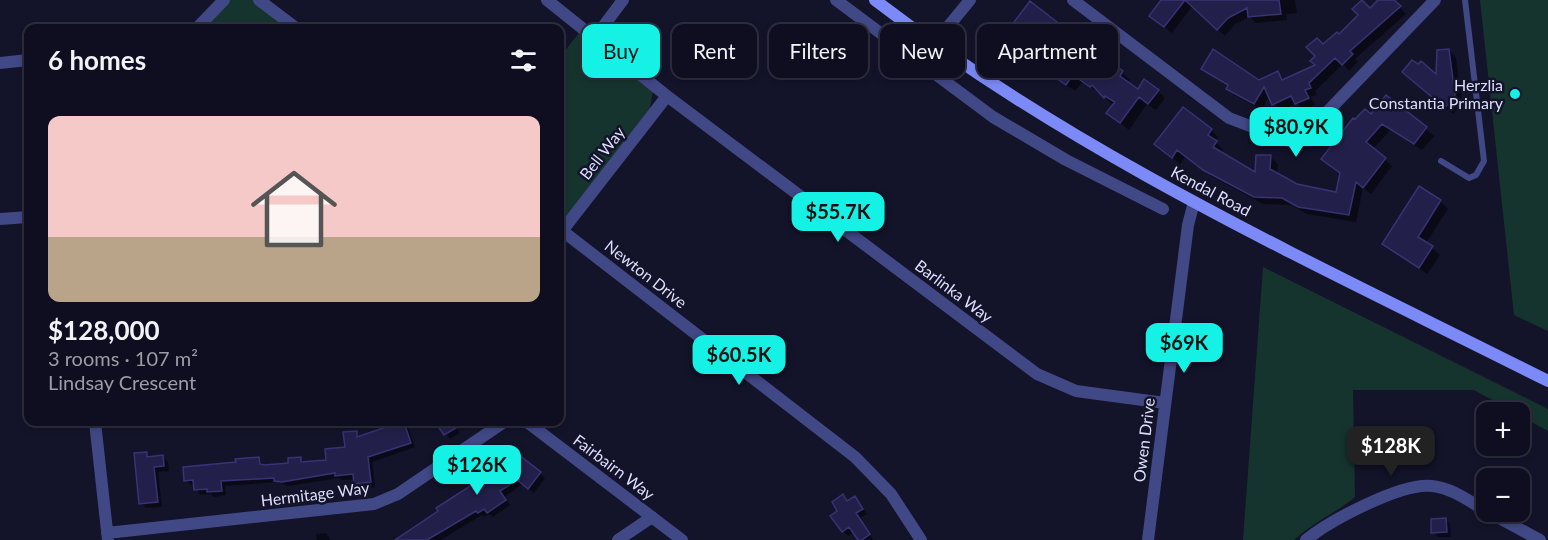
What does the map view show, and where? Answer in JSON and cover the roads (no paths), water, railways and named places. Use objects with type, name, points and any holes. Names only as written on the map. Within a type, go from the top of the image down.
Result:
[{"type":"main road","name":"Kendal Road","points":[[875,0],[906,24]]},
{"type":"main road","name":"Kendal Road","points":[[965,66],[1031,109],[1194,202],[1548,381]]},
{"type":"street","points":[[201,24],[224,0]]},
{"type":"street","points":[[259,0],[291,24]]},
{"type":"street","name":"Barlinka Way","points":[[547,0],[582,26]]},
{"type":"street","points":[[605,24],[623,0]]},
{"type":"street","points":[[836,0],[993,117],[1066,160],[1163,209]]},
{"type":"street","points":[[950,24],[970,0]]},
{"type":"street","points":[[1072,0],[1229,118],[1292,142],[1304,136],[1435,0]]},
{"type":"street","points":[[0,63],[24,60]]},
{"type":"street","name":"Barlinka Way","points":[[646,78],[1037,374],[1076,391],[1166,403]]},
{"type":"street","name":"Bell Way","points":[[564,226],[668,96]]},
{"type":"street","name":"Owen Drive","points":[[1148,540],[1188,225],[1194,202]]},
{"type":"street","points":[[0,219],[24,217]]},
{"type":"street","name":"Newton Drive","points":[[564,232],[855,457],[891,494],[915,538]]},
{"type":"street","points":[[95,426],[107,537]]},
{"type":"street","name":"Hermitage Way","points":[[107,537],[379,502],[398,494],[498,426]]},
{"type":"street","name":"Fairbairn Way","points":[[532,426],[682,540]]},
{"type":"street","points":[[1306,540],[1327,525],[1400,489],[1414,486],[1448,489],[1476,505]]},
{"type":"street","points":[[618,540],[652,517]]},
{"type":"street","points":[[1507,522],[1540,540]]},
{"type":"lane","points":[[1441,160],[1469,178],[1476,175],[1484,162],[1465,0]]},
{"type":"place","name":"Herzlia Constantia Primary","points":[[1515,94]]}]
